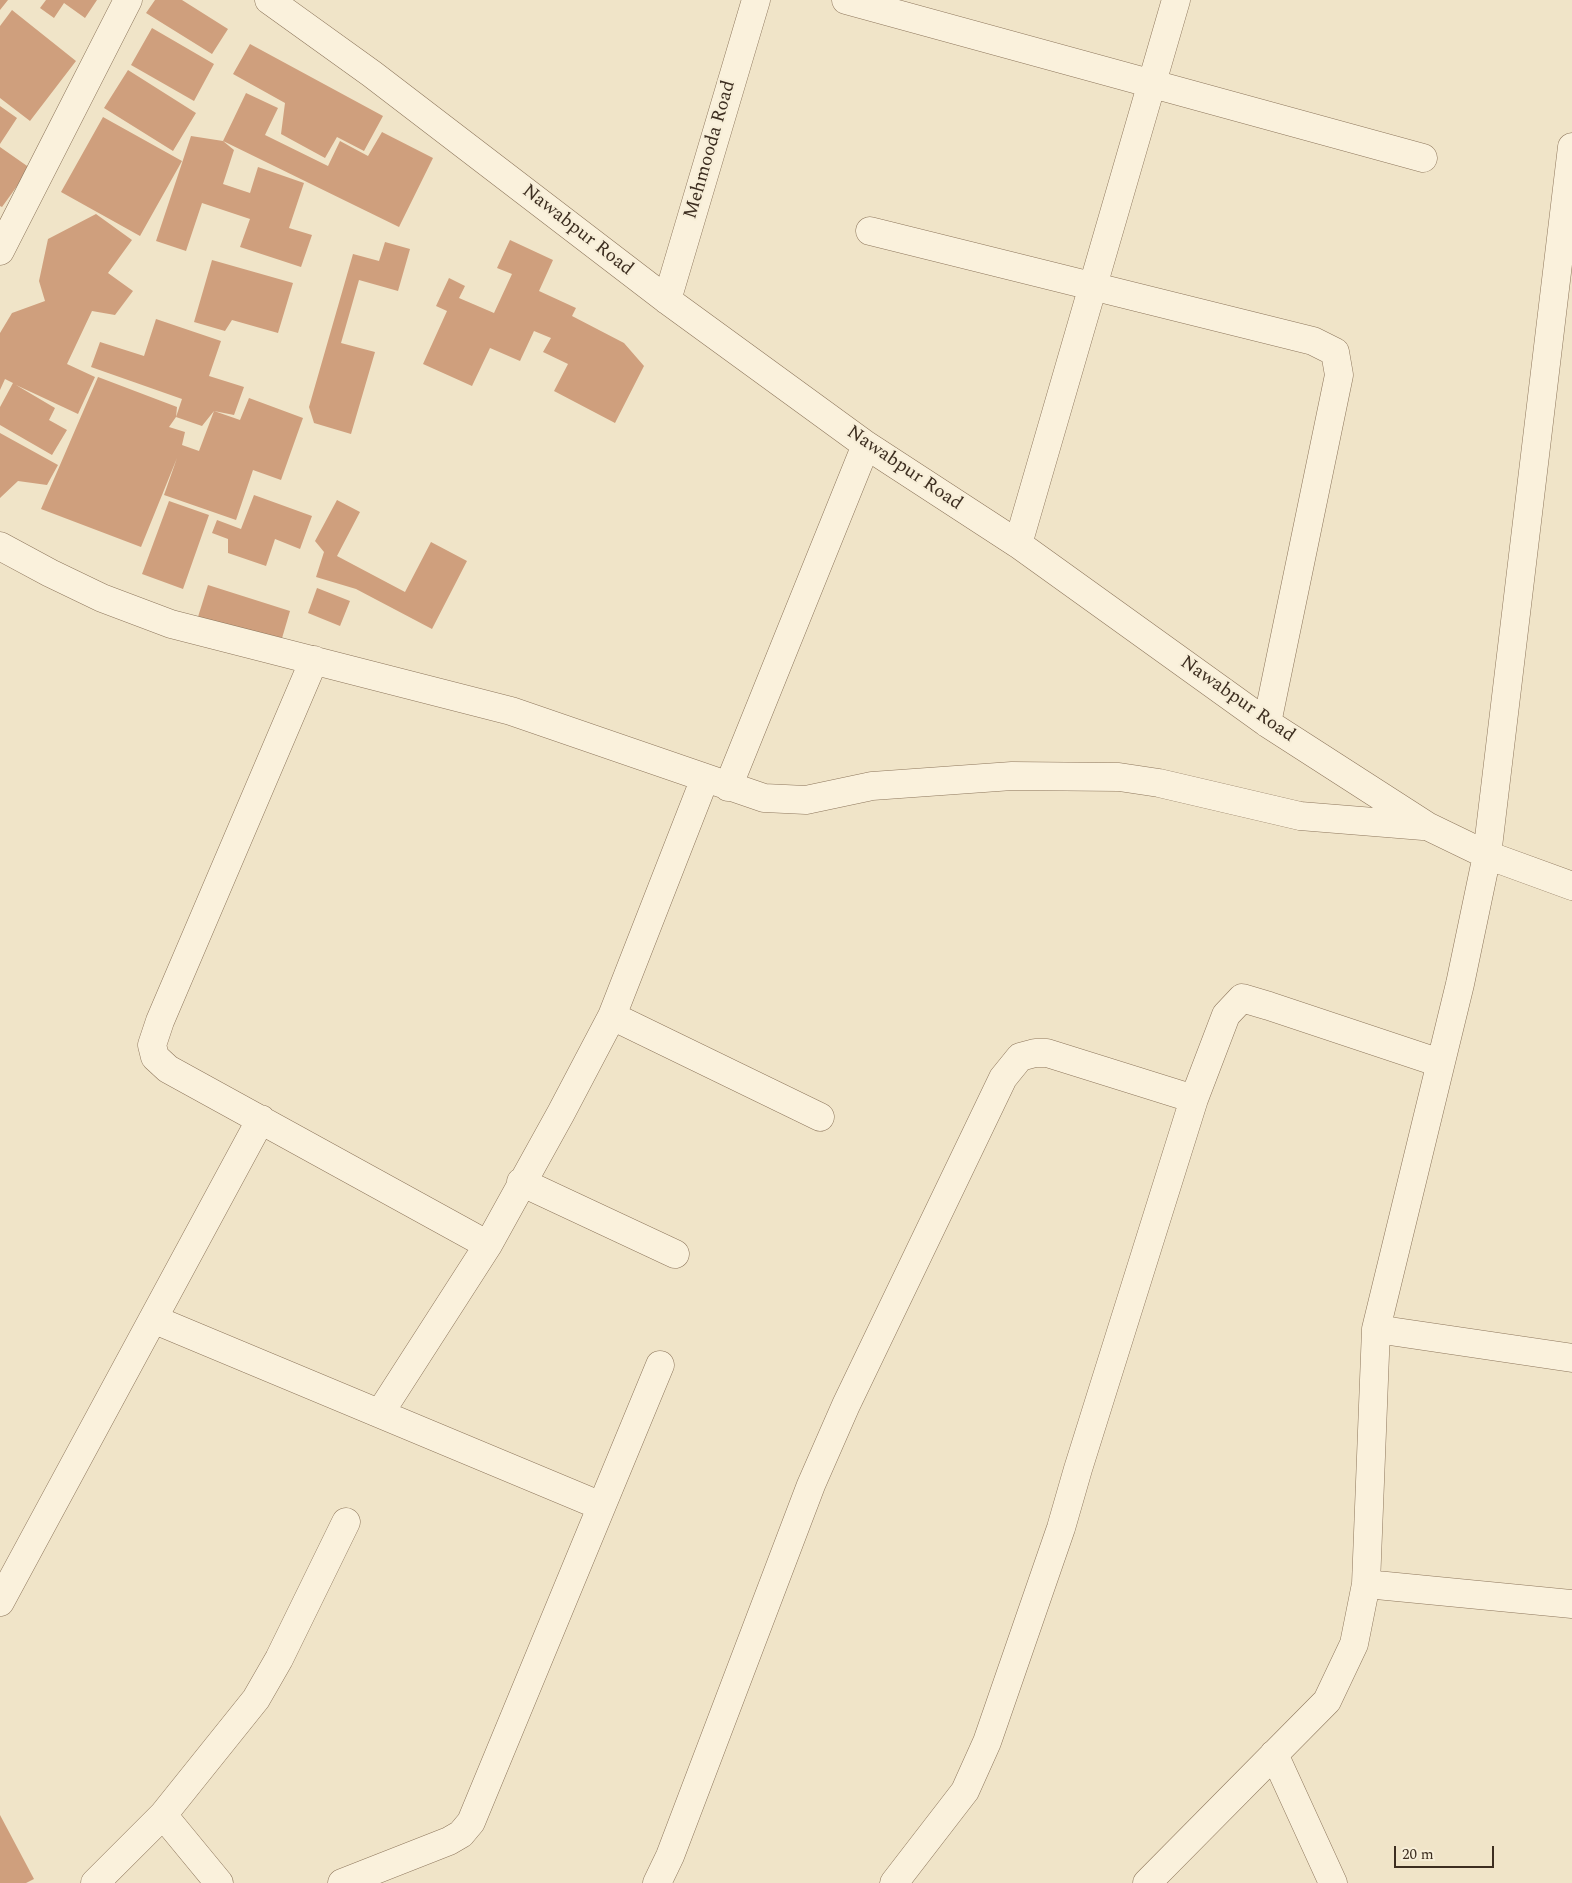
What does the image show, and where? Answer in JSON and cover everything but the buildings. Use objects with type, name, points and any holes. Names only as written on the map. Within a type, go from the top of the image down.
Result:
[{"type":"street","points":[[0,251],[128,0]]},
{"type":"street","name":"Nawabpur Road","points":[[269,0],[372,74],[667,300],[866,445],[1018,544],[1267,723],[1427,826],[1487,855],[1572,886]]},
{"type":"street","name":"Mehmooda Road","points":[[667,300],[756,0]]},
{"type":"street","points":[[846,0],[1423,158]]},
{"type":"street","points":[[1018,544],[1176,0]]},
{"type":"street","points":[[1147,1883],[1326,1701],[1354,1644],[1366,1584],[1376,1328],[1460,984],[1487,855],[1572,147]]},
{"type":"street","points":[[870,231],[1313,341],[1335,352],[1339,375],[1267,723]]},
{"type":"street","points":[[380,1413],[488,1245],[612,1016],[866,445]]},
{"type":"street","points":[[0,546],[102,598],[171,624],[511,711],[764,798],[806,800],[872,786],[1003,776],[1119,777],[1159,783],[1300,816],[1427,826]]},
{"type":"street","points":[[314,660],[160,1021],[152,1045],[155,1057],[168,1068],[488,1245]]},
{"type":"street","points":[[894,1883],[965,1791],[987,1742],[1061,1528],[1194,1100],[1226,1016],[1242,998],[1440,1063]]},
{"type":"street","points":[[612,1016],[820,1116]]},
{"type":"street","points":[[657,1883],[670,1856],[812,1485],[846,1405],[1003,1078],[1020,1057],[1035,1053],[1046,1053],[1194,1100]]},
{"type":"street","points":[[0,1602],[261,1119]]},
{"type":"street","points":[[521,1182],[675,1254]]},
{"type":"street","points":[[153,1319],[601,1506]]},
{"type":"street","points":[[1376,1328],[1572,1358]]},
{"type":"street","points":[[342,1883],[449,1841],[461,1834],[471,1822],[660,1365]]},
{"type":"street","points":[[94,1883],[163,1816],[256,1699],[280,1659],[346,1522]]},
{"type":"street","points":[[1366,1584],[1572,1604]]},
{"type":"street","points":[[1274,1754],[1333,1883]]},
{"type":"street","points":[[163,1816],[219,1883]]}]
